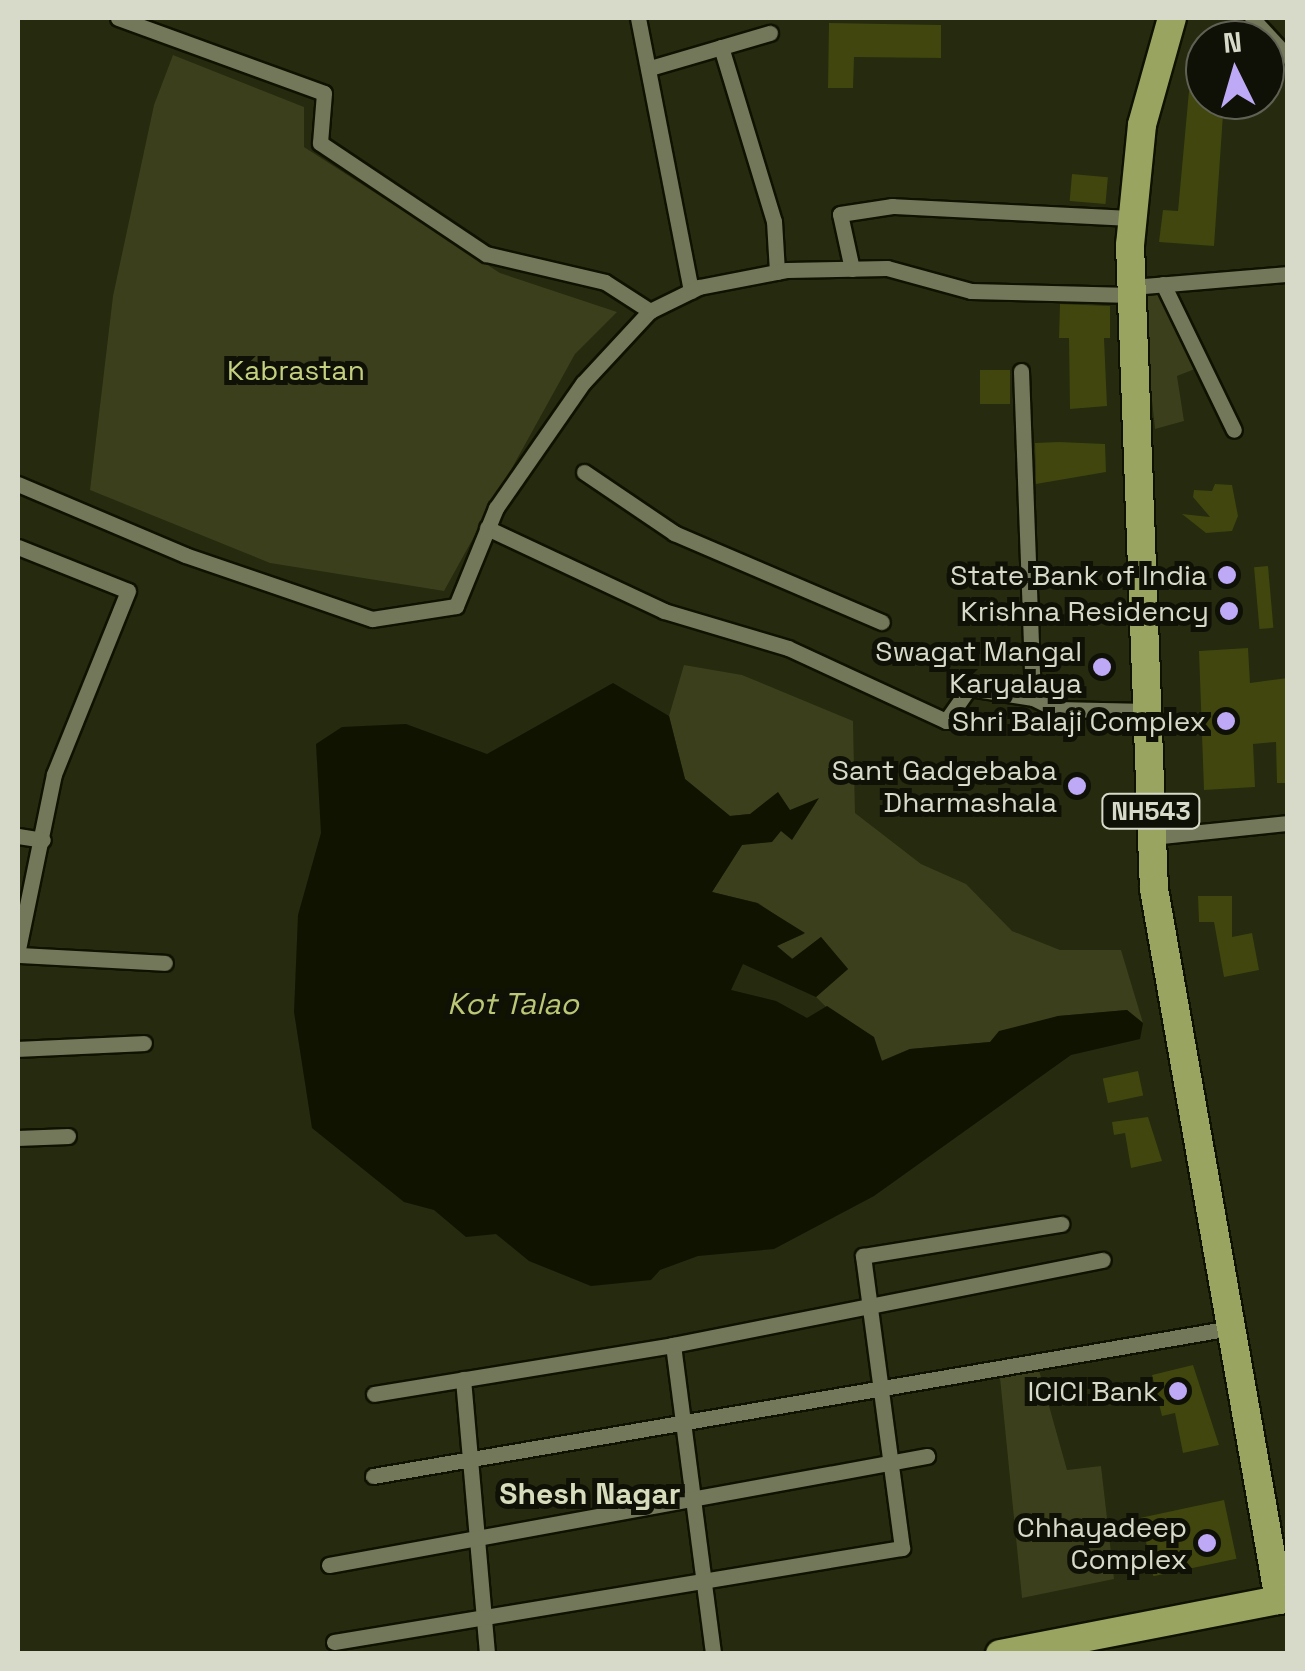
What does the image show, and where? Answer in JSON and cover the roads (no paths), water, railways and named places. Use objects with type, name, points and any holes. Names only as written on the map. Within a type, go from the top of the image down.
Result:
[{"type":"highway","name":"NH543","points":[[1172,18],[1142,124],[1133,218],[1132,291],[1154,890],[1283,1599]]},
{"type":"highway","points":[[1000,1654],[1283,1599]]},
{"type":"street","points":[[118,18],[324,93],[320,143],[336,154],[486,254],[605,282],[650,311]]},
{"type":"street","points":[[638,18],[691,291]]},
{"type":"street","points":[[1252,18],[1288,57]]},
{"type":"street","points":[[650,68],[770,33]]},
{"type":"street","points":[[721,47],[774,220],[778,272]]},
{"type":"street","points":[[852,269],[840,214],[892,206],[1133,218]]},
{"type":"street","points":[[18,484],[185,555],[372,618],[456,606],[487,528],[583,382],[650,311],[691,291],[778,272],[887,268],[971,291],[1132,291],[1163,284],[1288,274]]},
{"type":"street","points":[[1163,284],[1234,430]]},
{"type":"street","points":[[1021,371],[1034,698]]},
{"type":"street","points":[[584,472],[674,533],[882,622]]},
{"type":"street","points":[[487,528],[664,610],[788,648],[946,722],[969,688],[1034,698],[1056,709],[1148,711]]},
{"type":"street","points":[[18,548],[128,591],[54,774],[18,952],[164,963]]},
{"type":"street","points":[[1152,837],[1288,824]]},
{"type":"street","points":[[18,836],[42,840]]},
{"type":"street","points":[[18,1049],[144,1043]]},
{"type":"street","points":[[18,1138],[68,1136]]},
{"type":"street","points":[[334,1642],[484,1622],[902,1548],[867,1306],[864,1256],[1061,1224]]},
{"type":"street","points":[[374,1394],[673,1345],[1103,1260]]},
{"type":"street","points":[[373,1476],[1232,1328]]},
{"type":"street","points":[[673,1345],[700,1584],[713,1654]]},
{"type":"street","points":[[463,1380],[487,1654]]},
{"type":"street","points":[[329,1565],[693,1504],[927,1456]]},
{"type":"water","name":"Kot Talao","points":[[613,683],[669,716],[685,779],[730,816],[750,814],[778,792],[790,810],[819,798],[792,840],[781,831],[772,842],[742,845],[712,892],[757,903],[805,933],[777,946],[792,959],[821,937],[848,969],[816,997],[743,964],[731,990],[776,1001],[807,1018],[827,1006],[874,1037],[882,1061],[910,1049],[990,1042],[999,1031],[1058,1016],[1127,1010],[1143,1023],[1140,1039],[1071,1055],[874,1196],[774,1249],[698,1256],[660,1270],[651,1280],[591,1286],[529,1261],[496,1234],[466,1237],[434,1210],[404,1202],[312,1128],[294,1012],[298,915],[321,833],[316,744],[342,727],[406,724],[487,754]]},
{"type":"place","name":"State Bank of India","points":[[1227,575]]},
{"type":"place","name":"Krishna Residency","points":[[1229,611]]},
{"type":"place","name":"Swagat Mangal Karyalaya","points":[[1102,667]]},
{"type":"place","name":"Shri Balaji Complex","points":[[1226,721]]},
{"type":"place","name":"Sant Gadgebaba Dharmashala","points":[[1077,786]]},
{"type":"place","name":"ICICI Bank","points":[[1178,1391]]},
{"type":"place","name":"Chhayadeep Complex","points":[[1207,1543]]},
{"type":"district","name":"Shesh Nagar","points":[[590,1494]]},
{"type":"park label","name":"Kabrastan","points":[[296,370]]}]
